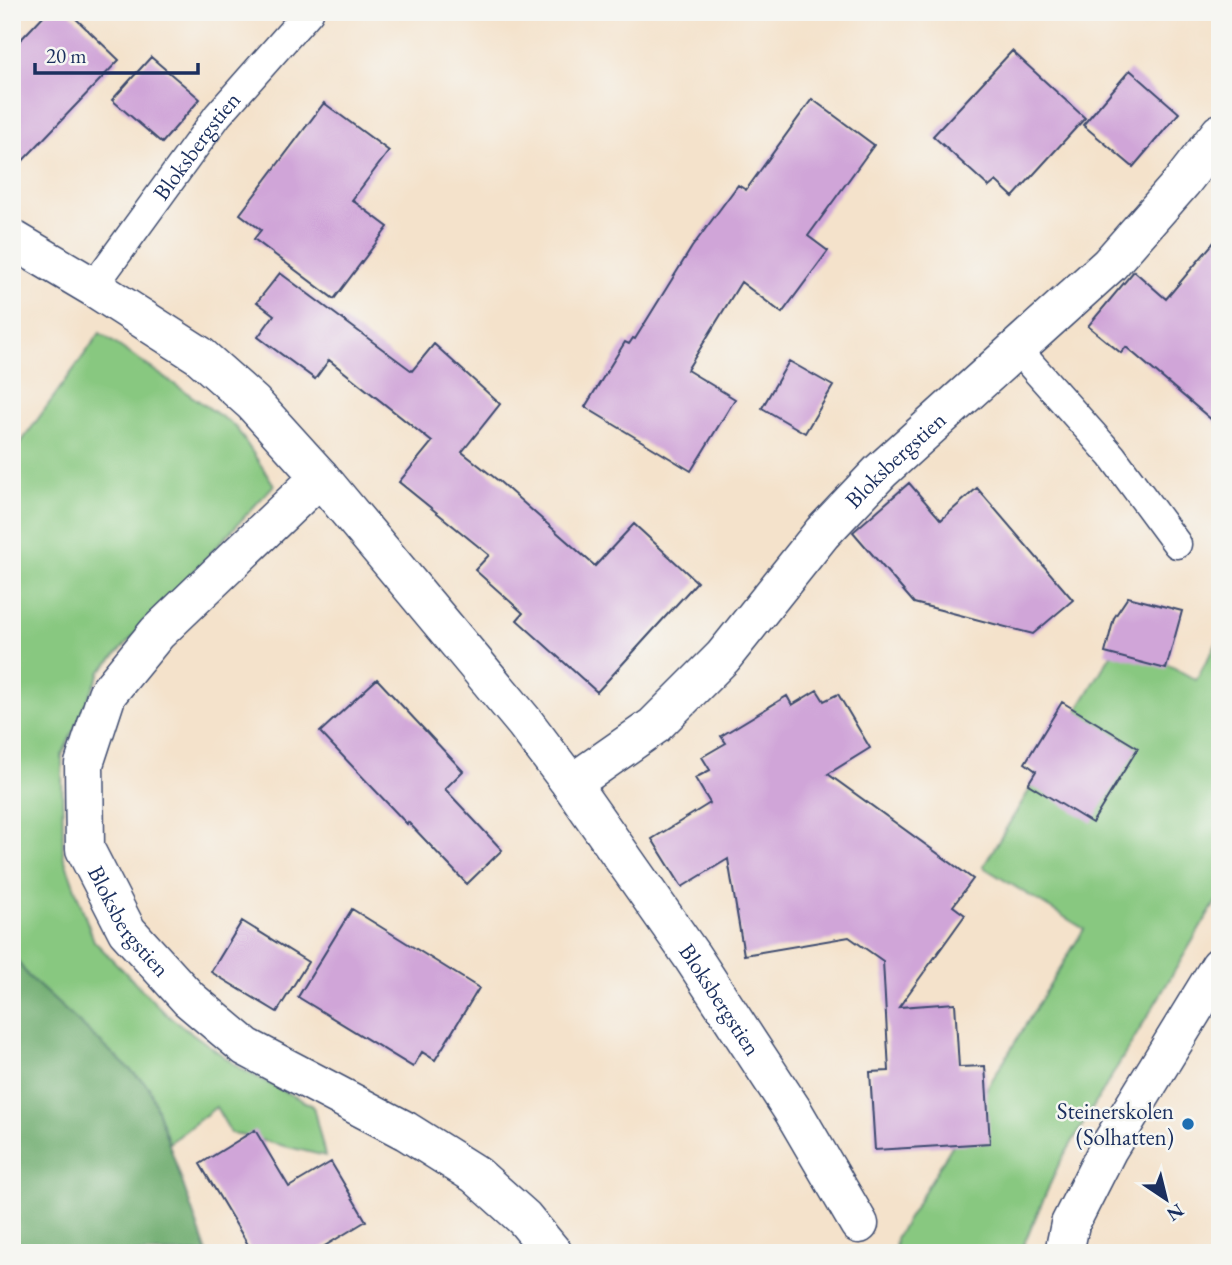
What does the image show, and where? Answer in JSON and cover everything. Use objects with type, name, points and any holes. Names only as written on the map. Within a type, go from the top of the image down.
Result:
[{"type":"street","name":"Bloksbergstien","points":[[571,784],[654,726],[723,657],[822,533],[880,471],[1109,265],[1220,133]]},
{"type":"street","name":"Bloksbergstien","points":[[12,239],[199,355],[253,403],[320,477],[525,723],[571,784],[698,966],[793,1111],[859,1224]]},
{"type":"street","name":"Bloksbergstien","points":[[320,477],[157,633],[107,694],[84,764],[85,849],[127,931],[189,999],[246,1047],[406,1132],[476,1175],[524,1218],[553,1253]]},
{"type":"street","points":[[1064,1253],[1070,1224],[1108,1149],[1220,966]]},
{"type":"lane","name":"Bloksbergstien","points":[[93,287],[218,115],[309,12]]},
{"type":"lane","points":[[1017,349],[1112,456],[1177,544]]},
{"type":"green space","points":[[100,333],[235,426],[274,485],[101,671],[62,755],[63,855],[94,941],[166,1014],[241,1069],[313,1106],[325,1156],[231,1133],[216,1107],[169,1143],[149,1087],[28,976],[12,953],[12,455]]},
{"type":"green space","points":[[1220,637],[1220,895],[1058,1166],[1020,1253],[895,1253],[896,1238],[1084,929],[983,867],[1121,638],[1196,680]]},
{"type":"green space","points":[[12,953],[28,976],[149,1087],[207,1253],[12,1253]]},
{"type":"building","points":[[47,12],[69,12],[119,60],[12,172],[12,49]]},
{"type":"building","points":[[1012,51],[1085,118],[1013,197],[996,181],[989,187],[933,136]]},
{"type":"building","points":[[151,57],[200,99],[162,143],[112,100]]},
{"type":"building","points":[[1130,70],[1179,113],[1133,167],[1083,125]]},
{"type":"building","points":[[812,99],[874,145],[808,236],[828,251],[782,313],[741,282],[687,370],[735,399],[691,471],[585,407],[625,342],[629,344],[635,339],[692,247],[738,185],[746,190]]},
{"type":"building","points":[[324,103],[389,151],[352,200],[388,227],[334,299],[254,239],[261,230],[240,214]]},
{"type":"building","points":[[1220,235],[1219,426],[1126,347],[1121,353],[1088,326],[1134,271],[1166,299]]},
{"type":"building","points":[[280,273],[412,371],[434,344],[500,404],[462,452],[595,566],[634,524],[697,582],[597,692],[517,620],[523,613],[475,570],[489,555],[399,482],[432,442],[329,360],[315,379],[258,337],[274,315],[257,302]]},
{"type":"building","points":[[789,361],[833,386],[805,433],[762,408]]},
{"type":"building","points":[[909,483],[941,520],[977,488],[1073,600],[1033,634],[914,603],[853,532]]},
{"type":"building","points":[[1128,597],[1182,611],[1166,669],[1105,653],[1114,618]]},
{"type":"building","points":[[377,679],[463,771],[445,789],[502,850],[467,884],[320,732]]},
{"type":"building","points":[[817,690],[824,701],[838,694],[870,748],[828,774],[973,879],[953,906],[965,915],[899,1007],[955,1003],[959,1067],[985,1066],[990,1143],[875,1150],[870,1072],[889,1071],[883,961],[849,937],[744,955],[728,859],[682,887],[652,839],[710,803],[695,778],[710,770],[702,757],[726,743],[721,736],[787,696],[792,705]]},
{"type":"building","points":[[1062,702],[1138,748],[1092,823],[1028,784],[1036,771],[1025,763]]},
{"type":"building","points":[[352,909],[479,988],[435,1060],[422,1052],[413,1067],[298,997]]},
{"type":"building","points":[[242,921],[308,962],[277,1012],[211,972]]},
{"type":"building","points":[[255,1130],[289,1187],[331,1162],[366,1221],[313,1253],[253,1253],[200,1164]]},
{"type":"place","name":"Steinerskolen (Solhatten)","points":[[1188,1124]]}]
